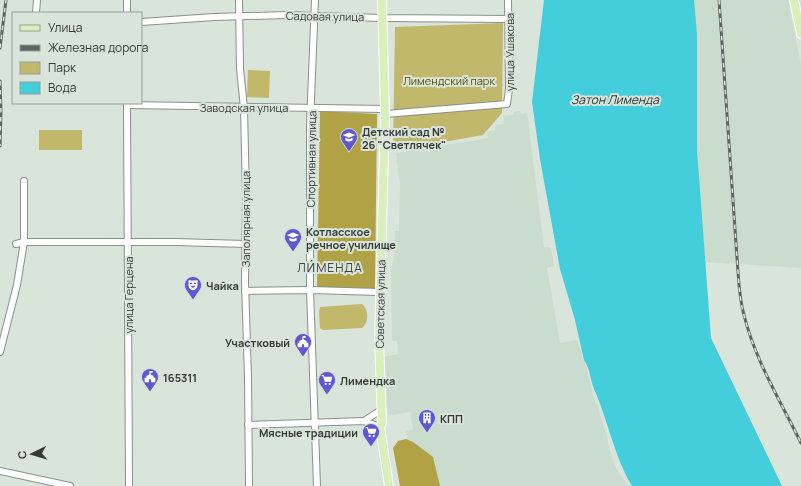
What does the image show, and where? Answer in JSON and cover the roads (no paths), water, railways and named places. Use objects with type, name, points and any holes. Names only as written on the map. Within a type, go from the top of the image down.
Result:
[{"type":"main road","name":"Советская улица","points":[[382,0],[385,111],[379,292],[382,423],[380,427],[389,486]]},
{"type":"main road","points":[[794,0],[801,34]]},
{"type":"street","points":[[36,12],[37,0]]},
{"type":"street","points":[[127,0],[127,12]]},
{"type":"street","name":"Заполярная улица","points":[[239,0],[240,69],[244,108],[249,486]]},
{"type":"street","name":"Спортивная улица","points":[[315,0],[310,290],[317,486]]},
{"type":"street","name":"улица Ушакова","points":[[507,104],[509,90],[508,0]]},
{"type":"street","name":"Садовая улица","points":[[142,22],[240,16],[314,15],[382,18],[509,19]]},
{"type":"street","name":"Заводская улица","points":[[127,104],[244,108],[312,107],[385,111],[507,104]]},
{"type":"street","name":"улица Герцена","points":[[127,104],[129,486]]},
{"type":"street","points":[[0,352],[17,285],[24,242],[24,181]]},
{"type":"street","points":[[16,244],[24,242],[175,242],[246,244]]},
{"type":"street","points":[[246,291],[310,290],[379,292]]},
{"type":"street","points":[[364,421],[381,410]]},
{"type":"street","points":[[248,425],[315,424],[364,421],[380,427]]},
{"type":"street","points":[[0,471],[70,486]]},
{"type":"water","name":"Затон Лименда","points":[[544,0],[694,0],[697,34],[697,150],[711,338],[782,486],[632,486],[620,463],[584,360],[575,320],[560,269],[540,159],[532,102]]},
{"type":"railway","points":[[0,48],[6,0]]},
{"type":"railway","points":[[719,0],[740,294],[744,315],[755,348],[801,443]]},
{"type":"railway","points":[[0,81],[0,146]]},
{"type":"place","name":"Детский сад № 26 \"Светлячек\"","points":[[349,152]]},
{"type":"place","name":"Котласское речное училище","points":[[293,252]]},
{"type":"place","name":"Чайка","points":[[193,300]]},
{"type":"place","name":"Участковый","points":[[303,357]]},
{"type":"place","name":"165311","points":[[150,392]]},
{"type":"place","name":"Лимендка","points":[[327,395]]},
{"type":"place","name":"КПП","points":[[427,433]]},
{"type":"place","name":"Мясные традиции","points":[[371,447]]},
{"type":"district","name":"ЛИ́МЕНДА","points":[[330,267]]},
{"type":"park label","name":"Лимендский парк","points":[[449,80]]}]
